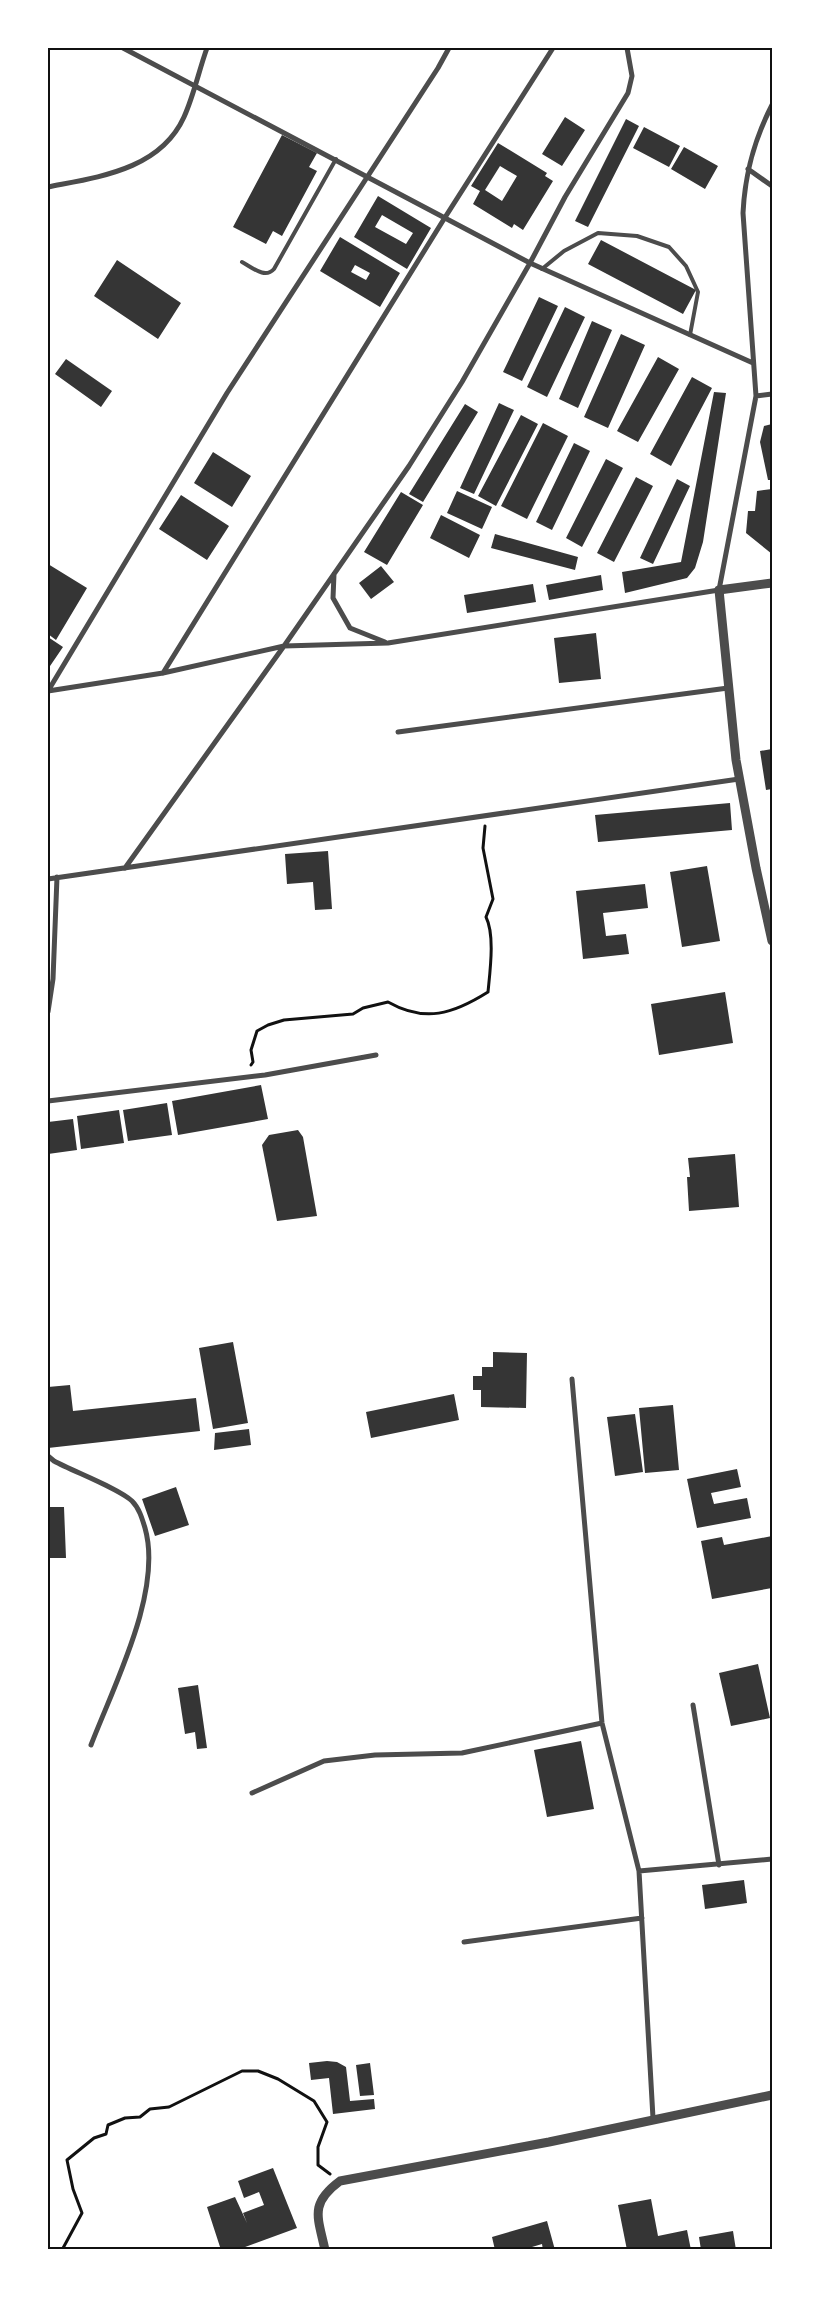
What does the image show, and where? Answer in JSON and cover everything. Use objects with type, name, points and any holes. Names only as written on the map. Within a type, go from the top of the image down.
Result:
[{"type":"street","points":[[123,48],[195,84],[368,176],[444,219],[530,263],[753,363]]},
{"type":"street","points":[[48,187],[105,176],[132,167],[168,142],[184,117],[207,48]]},
{"type":"street","points":[[48,691],[227,393],[438,68],[449,48]]},
{"type":"street","points":[[163,672],[444,219],[553,48]]},
{"type":"street","points":[[125,868],[284,646],[409,466],[462,382],[530,263],[565,197],[628,93],[632,76],[627,48]]},
{"type":"street","points":[[772,104],[753,147],[748,169],[743,213],[756,396],[719,590],[739,779],[772,941]]},
{"type":"street","points":[[748,169],[772,186]]},
{"type":"street","points":[[756,396],[772,394]]},
{"type":"street","points":[[334,573],[333,598],[350,628],[388,643]]},
{"type":"street","points":[[48,691],[163,672],[284,646],[388,643],[719,590],[772,584]]},
{"type":"street","points":[[398,732],[728,688]]},
{"type":"street","points":[[48,879],[739,779]]},
{"type":"street","points":[[48,1012],[53,979],[57,877]]},
{"type":"street","points":[[48,1100],[239,1078],[376,1055]]},
{"type":"street","points":[[572,1379],[602,1723],[639,1871],[653,2118]]},
{"type":"street","points":[[48,1456],[54,1462],[132,1501],[141,1515],[148,1538],[150,1567],[143,1605],[91,1745]]},
{"type":"street","points":[[693,1705],[719,1865]]},
{"type":"street","points":[[252,1793],[324,1762],[375,1755],[462,1753],[602,1723]]},
{"type":"street","points":[[639,1871],[772,1859]]},
{"type":"street","points":[[464,1942],[642,1918]]},
{"type":"street","points":[[325,2250],[317,2211],[326,2191],[340,2181],[549,2142],[653,2118],[772,2095]]},
{"type":"lane","points":[[242,262],[264,274],[270,273],[336,159]]},
{"type":"lane","points":[[542,268],[564,251],[598,233],[636,236],[670,247],[686,266],[698,292],[690,335]]},
{"type":"path","points":[[239,1078],[253,1062],[251,1050],[256,1031],[268,1024],[284,1020],[353,1014],[363,1008],[388,1002],[405,1011],[426,1014],[446,1012],[473,1001],[488,992],[491,969],[490,925],[486,917],[493,899],[483,848],[485,815]]},
{"type":"path","points":[[62,2250],[82,2213],[73,2190],[67,2160],[94,2138],[106,2134],[108,2125],[125,2118],[140,2117],[150,2109],[169,2107],[242,2071],[258,2071],[278,2080],[314,2101],[327,2122],[318,2147],[318,2165],[340,2181]]},
{"type":"building","points":[[565,117],[585,130],[562,166],[542,154]]},
{"type":"building","points":[[626,119],[639,126],[588,227],[575,221]]},
{"type":"building","points":[[644,127],[680,146],[669,167],[633,148]]},
{"type":"building","points":[[282,135],[317,153],[309,167],[317,171],[282,236],[273,231],[266,244],[233,227]]},
{"type":"building","points":[[498,143],[547,173],[545,176],[553,181],[523,230],[514,224],[512,228],[473,204],[480,191],[471,186]],"holes":[[[500,166],[517,176],[502,201],[485,190]]]},
{"type":"building","points":[[684,147],[718,166],[705,189],[671,169]]},
{"type":"building","points":[[378,196],[431,228],[407,269],[354,237]],"holes":[[[382,215],[413,233],[406,244],[375,227]]]},
{"type":"building","points":[[340,237],[400,273],[380,307],[320,271]],"holes":[[[355,265],[370,273],[366,280],[351,272]]]},
{"type":"building","points":[[601,240],[696,290],[683,314],[588,264]]},
{"type":"building","points":[[117,260],[181,303],[158,339],[94,296]]},
{"type":"building","points":[[539,297],[558,306],[522,381],[503,372]]},
{"type":"building","points":[[565,307],[585,317],[547,397],[527,387]]},
{"type":"building","points":[[592,321],[612,330],[578,408],[559,399]]},
{"type":"building","points":[[621,334],[645,345],[608,428],[584,417]]},
{"type":"building","points":[[658,357],[679,369],[638,442],[617,431]]},
{"type":"building","points":[[66,359],[112,391],[101,407],[55,374]]},
{"type":"building","points":[[692,377],[712,388],[671,466],[650,454]]},
{"type":"building","points":[[714,392],[726,393],[703,542],[695,568],[687,578],[625,593],[622,572],[681,562]]},
{"type":"building","points":[[499,403],[514,410],[474,494],[460,488]]},
{"type":"building","points":[[465,404],[478,412],[423,502],[409,494]]},
{"type":"building","points":[[521,415],[538,424],[496,506],[478,496]]},
{"type":"building","points":[[543,423],[568,436],[527,519],[501,506]]},
{"type":"building","points":[[772,424],[772,480],[768,480],[760,442],[764,426]]},
{"type":"building","points":[[574,443],[590,451],[552,530],[536,522]]},
{"type":"building","points":[[213,452],[251,476],[232,507],[194,483]]},
{"type":"building","points":[[606,459],[623,468],[582,547],[566,538]]},
{"type":"building","points":[[636,477],[653,486],[614,562],[597,553]]},
{"type":"building","points":[[677,479],[690,486],[653,564],[640,558]]},
{"type":"building","points":[[772,489],[772,554],[746,533],[748,511],[755,511],[757,491]]},
{"type":"building","points":[[457,491],[492,507],[482,529],[447,513]]},
{"type":"building","points":[[401,492],[423,505],[387,565],[364,552]]},
{"type":"building","points":[[181,495],[229,526],[207,560],[159,529]]},
{"type":"building","points":[[441,515],[480,535],[469,558],[430,538]]},
{"type":"building","points":[[495,534],[578,557],[575,570],[491,548]]},
{"type":"building","points":[[48,564],[87,588],[56,640],[48,634]]},
{"type":"building","points":[[381,566],[394,582],[371,599],[359,583]]},
{"type":"building","points":[[601,575],[603,590],[549,600],[546,585]]},
{"type":"building","points":[[533,584],[536,602],[467,613],[464,595]]},
{"type":"building","points":[[596,633],[601,679],[559,683],[554,638]]},
{"type":"building","points":[[48,637],[63,647],[48,669]]},
{"type":"building","points":[[772,749],[772,789],[766,790],[760,751]]},
{"type":"building","points":[[730,803],[732,830],[598,842],[595,815]]},
{"type":"building","points":[[328,851],[332,909],[315,910],[313,882],[287,884],[285,854]]},
{"type":"building","points":[[707,866],[720,941],[682,947],[670,872]]},
{"type":"building","points":[[645,884],[648,908],[603,913],[606,936],[626,934],[629,954],[583,959],[576,891]]},
{"type":"building","points":[[725,992],[733,1043],[659,1055],[651,1004]]},
{"type":"building","points":[[261,1085],[268,1119],[178,1135],[172,1101]]},
{"type":"building","points":[[167,1103],[172,1135],[128,1141],[123,1110]]},
{"type":"building","points":[[119,1110],[124,1143],[81,1149],[77,1116]]},
{"type":"building","points":[[73,1119],[77,1150],[48,1154],[48,1122]]},
{"type":"building","points":[[298,1130],[303,1137],[317,1216],[277,1221],[262,1145],[269,1135]]},
{"type":"building","points":[[735,1154],[739,1207],[689,1211],[687,1177],[690,1177],[688,1158]]},
{"type":"building","points":[[233,1342],[248,1423],[213,1429],[199,1348]]},
{"type":"building","points":[[493,1352],[527,1353],[526,1408],[481,1407],[481,1390],[473,1390],[473,1376],[482,1376],[482,1367],[493,1367]]},
{"type":"building","points":[[70,1385],[73,1411],[196,1398],[200,1431],[48,1448],[48,1387]]},
{"type":"building","points":[[454,1394],[459,1420],[371,1438],[366,1412]]},
{"type":"building","points":[[673,1405],[679,1470],[645,1473],[639,1408]]},
{"type":"building","points":[[635,1414],[643,1472],[615,1476],[607,1417]]},
{"type":"building","points":[[249,1429],[251,1445],[214,1450],[215,1433]]},
{"type":"building","points":[[737,1469],[741,1487],[711,1493],[714,1504],[747,1498],[751,1518],[697,1528],[687,1479]]},
{"type":"building","points":[[176,1487],[189,1525],[155,1536],[142,1499]]},
{"type":"building","points":[[48,1507],[64,1507],[66,1558],[48,1558]]},
{"type":"building","points":[[772,1536],[772,1588],[712,1599],[701,1541],[722,1537],[724,1545]]},
{"type":"building","points":[[758,1664],[770,1718],[731,1726],[719,1673]]},
{"type":"building","points":[[198,1685],[207,1748],[197,1749],[195,1732],[185,1734],[178,1688]]},
{"type":"building","points":[[581,1741],[594,1809],[547,1817],[534,1750]]},
{"type":"building","points":[[744,1880],[747,1903],[705,1909],[702,1885]]},
{"type":"building","points":[[337,2062],[346,2067],[350,2101],[374,2099],[375,2109],[333,2114],[329,2078],[311,2080],[309,2063]]},
{"type":"building","points":[[370,2063],[374,2095],[360,2096],[356,2065]]},
{"type":"building","points":[[273,2168],[297,2228],[237,2250],[221,2250],[207,2207],[235,2197],[247,2223],[243,2213],[264,2205],[259,2192],[244,2198],[238,2181]]},
{"type":"building","points":[[651,2199],[658,2236],[687,2230],[691,2250],[627,2250],[618,2205]]},
{"type":"building","points":[[547,2221],[555,2250],[543,2250],[542,2244],[522,2250],[495,2250],[492,2237]]},
{"type":"building","points":[[733,2231],[736,2250],[701,2250],[699,2237]]}]
